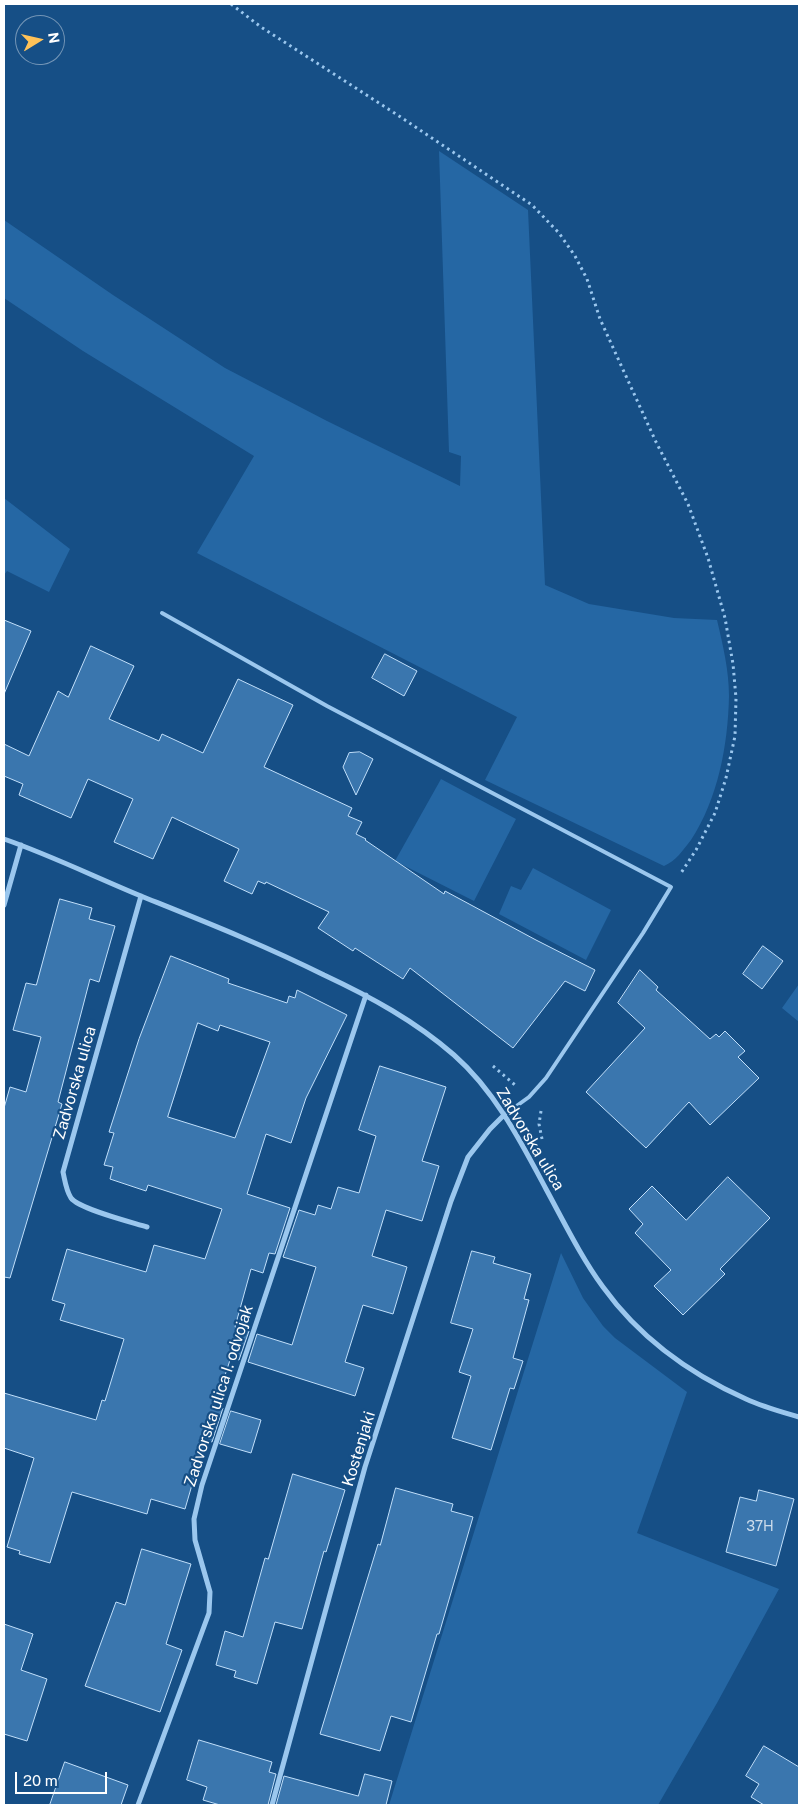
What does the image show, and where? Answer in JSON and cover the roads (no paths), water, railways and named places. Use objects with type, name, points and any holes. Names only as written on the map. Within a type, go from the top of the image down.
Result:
[{"type":"street","name":"Zadvorska ulica","points":[[4,839],[282,954],[394,1010],[430,1035],[456,1056],[482,1083],[504,1115],[570,1233],[603,1287],[633,1323],[664,1352],[708,1379],[747,1400],[799,1417]]},
{"type":"street","points":[[4,905],[21,845]]},
{"type":"street","name":"Zadvorska ulica","points":[[141,896],[63,1172],[66,1188],[72,1200],[86,1208],[147,1227]]},
{"type":"street","name":"Zadvorska ulica I. odvojak","points":[[138,1805],[210,1613],[210,1592],[195,1540],[194,1519],[202,1484],[366,995]]},
{"type":"street","name":"Kostenjaki","points":[[272,1805],[365,1468],[451,1201],[468,1157],[490,1129],[504,1115]]},
{"type":"lane","points":[[162,613],[327,706],[671,887],[546,1078],[529,1097],[504,1115]]}]
